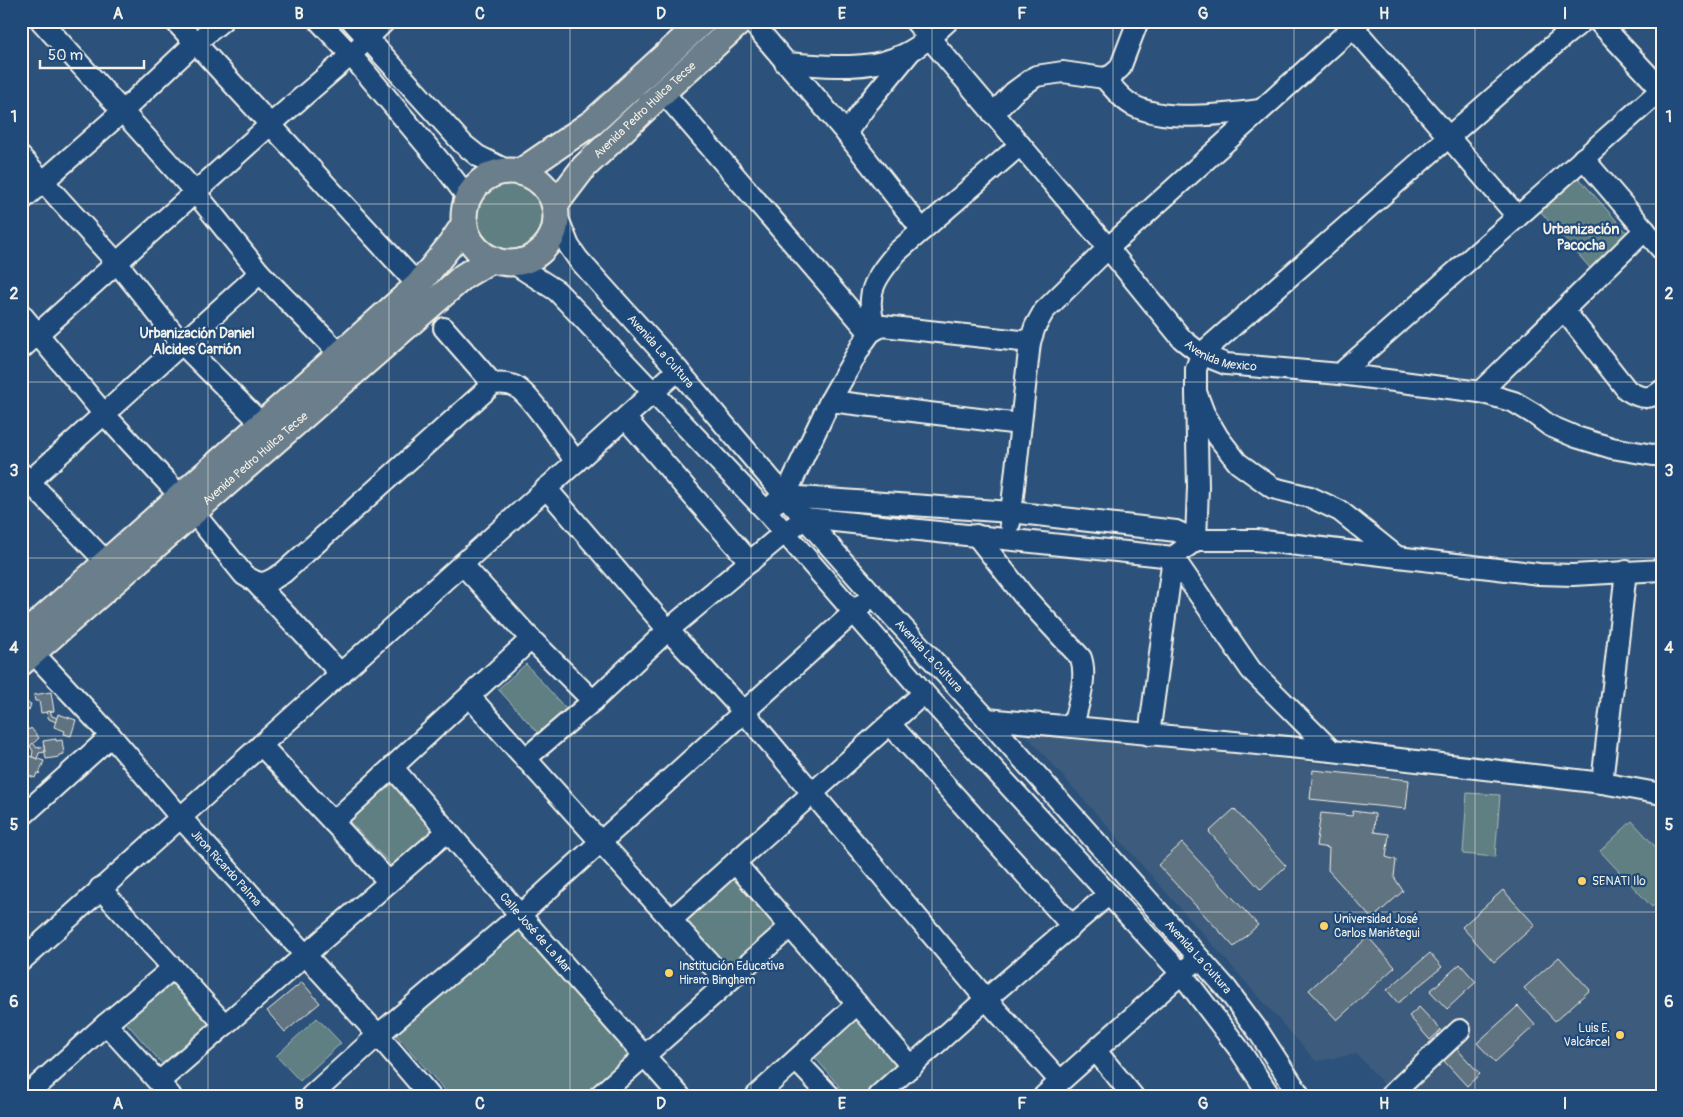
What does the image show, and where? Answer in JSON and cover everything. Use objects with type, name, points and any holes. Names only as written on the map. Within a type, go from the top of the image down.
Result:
[{"type":"main road","name":"Avenida Pedro Huilca Tecse","points":[[514,172],[593,122],[703,21]]},
{"type":"main road","name":"Avenida Pedro Huilca Tecse","points":[[556,211],[584,167],[742,21]]},
{"type":"main road","points":[[514,172],[532,176],[550,194],[556,211],[554,233],[543,249],[524,261],[502,261],[482,253],[474,244],[464,223],[465,210],[468,198],[484,179],[495,173],[514,172]]},
{"type":"main road","name":"Avenida Pedro Huilca Tecse","points":[[24,649],[348,362],[418,285],[451,244],[464,223]]},
{"type":"main road","name":"Avenida Pedro Huilca Tecse","points":[[24,649],[107,563],[188,505],[262,424],[464,276],[502,261]]},
{"type":"street","points":[[41,21],[195,192],[260,273],[348,362]]},
{"type":"street","points":[[176,21],[418,285]]},
{"type":"street","points":[[21,201],[123,111],[195,43],[222,21]]},
{"type":"street","points":[[319,21],[351,55],[443,165],[468,198]]},
{"type":"street","points":[[352,21],[463,144],[478,156],[514,172]]},
{"type":"street","points":[[21,349],[271,124],[351,55],[385,21]]},
{"type":"street","points":[[750,21],[846,133],[922,230]]},
{"type":"street","name":"Avenida Mexico","points":[[915,21],[1108,248],[1182,339],[1201,354],[1226,364],[1340,374],[1480,392],[1514,402],[1550,426],[1576,437],[1612,448],[1662,454]]},
{"type":"street","points":[[785,63],[874,65],[911,51],[948,21]]},
{"type":"street","points":[[994,114],[1014,92],[1036,76],[1063,72],[1104,78],[1112,76],[1120,68],[1138,21]]},
{"type":"street","points":[[1196,540],[1198,487],[1196,369],[1201,354],[1565,35],[1584,21]]},
{"type":"street","points":[[1340,374],[1662,89],[1598,21]]},
{"type":"street","points":[[1008,539],[1030,342],[1035,327],[1044,311],[1108,248],[1354,23],[1449,138],[1518,216]]},
{"type":"street","points":[[846,133],[911,51]]},
{"type":"street","points":[[1104,78],[1130,104],[1146,111],[1208,116],[1261,110]]},
{"type":"street","points":[[663,92],[873,331]]},
{"type":"street","points":[[873,331],[869,302],[873,288],[883,269],[897,252],[1020,144]]},
{"type":"street","points":[[21,157],[117,263],[182,344],[262,424]]},
{"type":"street","points":[[1582,158],[1662,250]]},
{"type":"street","name":"Avenida La Cultura","points":[[556,211],[569,246],[578,259],[678,370],[785,496],[873,595],[1200,957],[1258,1031],[1300,1096]]},
{"type":"street","points":[[1480,392],[1645,230]]},
{"type":"street","name":"Avenida La Cultura","points":[[502,261],[557,292],[765,510],[924,693],[1181,973],[1234,1041],[1270,1096]]},
{"type":"street","points":[[107,563],[24,481],[104,414],[260,273]]},
{"type":"street","points":[[1564,310],[1627,390],[1637,397],[1648,398],[1662,390]]},
{"type":"street","points":[[21,314],[104,414],[188,505],[244,575],[255,582],[341,674]]},
{"type":"street","points":[[765,510],[785,496],[830,401],[873,331],[883,326],[1030,342]]},
{"type":"street","points":[[444,328],[494,384]]},
{"type":"street","points":[[21,961],[100,888],[182,818],[546,488],[626,419],[678,370]]},
{"type":"street","points":[[255,582],[268,582],[283,573],[494,384],[506,383],[518,387],[576,462]]},
{"type":"street","points":[[1196,392],[1204,412],[1218,437],[1238,463],[1273,488],[1310,497],[1340,511],[1396,556]]},
{"type":"street","points":[[830,401],[1020,424]]},
{"type":"street","points":[[626,419],[750,562]]},
{"type":"street","points":[[546,488],[668,630],[744,712],[986,999],[1060,1080]]},
{"type":"street","points":[[785,496],[1011,512],[1176,531],[1196,540],[1256,540],[1539,574],[1573,575],[1662,570]]},
{"type":"street","points":[[526,759],[668,630],[784,533],[806,518],[1173,557],[1196,540]]},
{"type":"street","points":[[976,536],[1023,595],[1080,658],[1083,666],[1083,676],[1073,727]]},
{"type":"street","points":[[1149,735],[1173,557]]},
{"type":"street","points":[[1173,557],[1251,670],[1332,751]]},
{"type":"street","points":[[462,564],[531,640],[592,701]]},
{"type":"street","points":[[1602,783],[1626,571]]},
{"type":"street","points":[[311,1096],[378,1035],[520,914],[873,595]]},
{"type":"street","points":[[333,822],[531,640]]},
{"type":"street","name":"Jiron Ricardo Palma","points":[[24,649],[111,736],[182,818],[378,1035],[430,1096]]},
{"type":"street","points":[[671,920],[924,693]]},
{"type":"street","points":[[470,697],[727,982]]},
{"type":"street","points":[[987,719],[1332,751],[1602,783],[1662,794]]},
{"type":"street","points":[[890,724],[1072,926]]},
{"type":"street","points":[[21,817],[111,736]]},
{"type":"street","points":[[261,745],[389,882]]},
{"type":"street","name":"Calle José de La Mar","points":[[393,768],[680,1096]]},
{"type":"street","points":[[106,1024],[165,1089],[225,1024],[448,831]]},
{"type":"street","points":[[735,863],[912,1066]]},
{"type":"street","points":[[100,888],[225,1024]]},
{"type":"street","points":[[878,1096],[986,999],[1109,894]]},
{"type":"street","points":[[599,1096],[790,927]]},
{"type":"street","points":[[1044,1096],[1200,957]]},
{"type":"street","points":[[27,1092],[173,968]]},
{"type":"street","points":[[756,1096],[858,1004]]},
{"type":"street","points":[[1390,1096],[1460,1030]]},
{"type":"street","points":[[1096,1051],[1134,1096]]},
{"type":"street","points":[[796,1060],[830,1096]]},
{"type":"shaded area","points":[[1022,730],[1662,802],[1662,960],[1654,967],[1662,975],[1662,1096],[1394,1096],[1357,1054],[1316,1061]]},
{"type":"green space","points":[[1579,178],[1629,235],[1590,268],[1540,211]]},
{"type":"green space","points":[[511,180],[531,186],[541,196],[547,216],[541,236],[531,246],[511,252],[491,246],[481,236],[475,216],[481,196],[491,186]]},
{"type":"green space","points":[[526,664],[566,709],[538,733],[498,689]]},
{"type":"green space","points":[[398,774],[443,826],[395,869],[348,820]]},
{"type":"green space","points":[[1467,793],[1500,795],[1495,857],[1463,854]]},
{"type":"green space","points":[[1632,821],[1662,854],[1662,898],[1652,907],[1600,851]]},
{"type":"green space","points":[[741,869],[786,924],[732,971],[685,919]]},
{"type":"green space","points":[[524,922],[635,1049],[583,1096],[450,1096],[395,1034]]},
{"type":"green space","points":[[177,975],[220,1021],[165,1067],[123,1019]]},
{"type":"green space","points":[[862,1011],[909,1062],[870,1096],[847,1096],[813,1055]]},
{"type":"green space","points":[[317,1018],[341,1043],[300,1081],[276,1056]]},
{"type":"building","points":[[51,692],[54,711],[41,713],[39,701],[35,701],[34,695]]},
{"type":"building","points":[[21,701],[31,704],[29,710],[25,709],[22,720]]},
{"type":"building","points":[[50,711],[52,716],[57,718],[56,722],[49,719],[46,712]]},
{"type":"building","points":[[58,714],[76,720],[71,736],[64,734],[65,731],[54,727]]},
{"type":"building","points":[[25,725],[29,730],[31,728],[39,738],[26,750],[21,745],[21,729]]},
{"type":"building","points":[[56,739],[56,741],[62,740],[64,754],[59,755],[59,757],[46,759],[43,741]]},
{"type":"building","points":[[33,743],[37,748],[44,746],[45,752],[39,753],[37,759],[32,757],[33,751],[30,746]]},
{"type":"building","points":[[26,755],[44,761],[39,774],[37,773],[35,778],[22,773]]},
{"type":"building","points":[[1313,770],[1409,780],[1406,809],[1310,799]]},
{"type":"building","points":[[1234,809],[1286,866],[1261,890],[1209,832]]},
{"type":"building","points":[[1353,811],[1375,814],[1374,832],[1389,834],[1386,857],[1396,860],[1394,877],[1403,891],[1372,919],[1328,870],[1329,848],[1316,846],[1321,813],[1352,816]]},
{"type":"building","points":[[1182,843],[1258,925],[1234,947],[1158,865]]},
{"type":"building","points":[[1503,890],[1535,925],[1494,962],[1462,927]]},
{"type":"building","points":[[1368,937],[1395,967],[1337,1020],[1309,990]]},
{"type":"building","points":[[1430,953],[1442,967],[1398,1003],[1387,990]]},
{"type":"building","points":[[1559,957],[1590,990],[1555,1021],[1524,988]]},
{"type":"building","points":[[1460,964],[1476,982],[1447,1009],[1430,991]]},
{"type":"building","points":[[302,982],[320,1003],[285,1032],[267,1011]]},
{"type":"building","points":[[1518,1006],[1535,1025],[1495,1062],[1477,1043]]},
{"type":"building","points":[[1419,1007],[1441,1030],[1430,1040],[1409,1016]]},
{"type":"building","points":[[1457,1049],[1480,1074],[1467,1086],[1444,1061]]},
{"type":"place","name":"SENATI Ilo","points":[[1582,881]]},
{"type":"place","name":"Universidad José Carlos Mariátegui","points":[[1324,926]]},
{"type":"place","name":"Institución Educativa Hiram Bingham","points":[[669,973]]},
{"type":"place","name":"Luis E. Valcárcel","points":[[1620,1035]]},
{"type":"district","name":"Urbanización Pacocha","points":[[1581,237]]},
{"type":"district","name":"Urbanización Daniel Alcides Carrión","points":[[197,342]]}]
